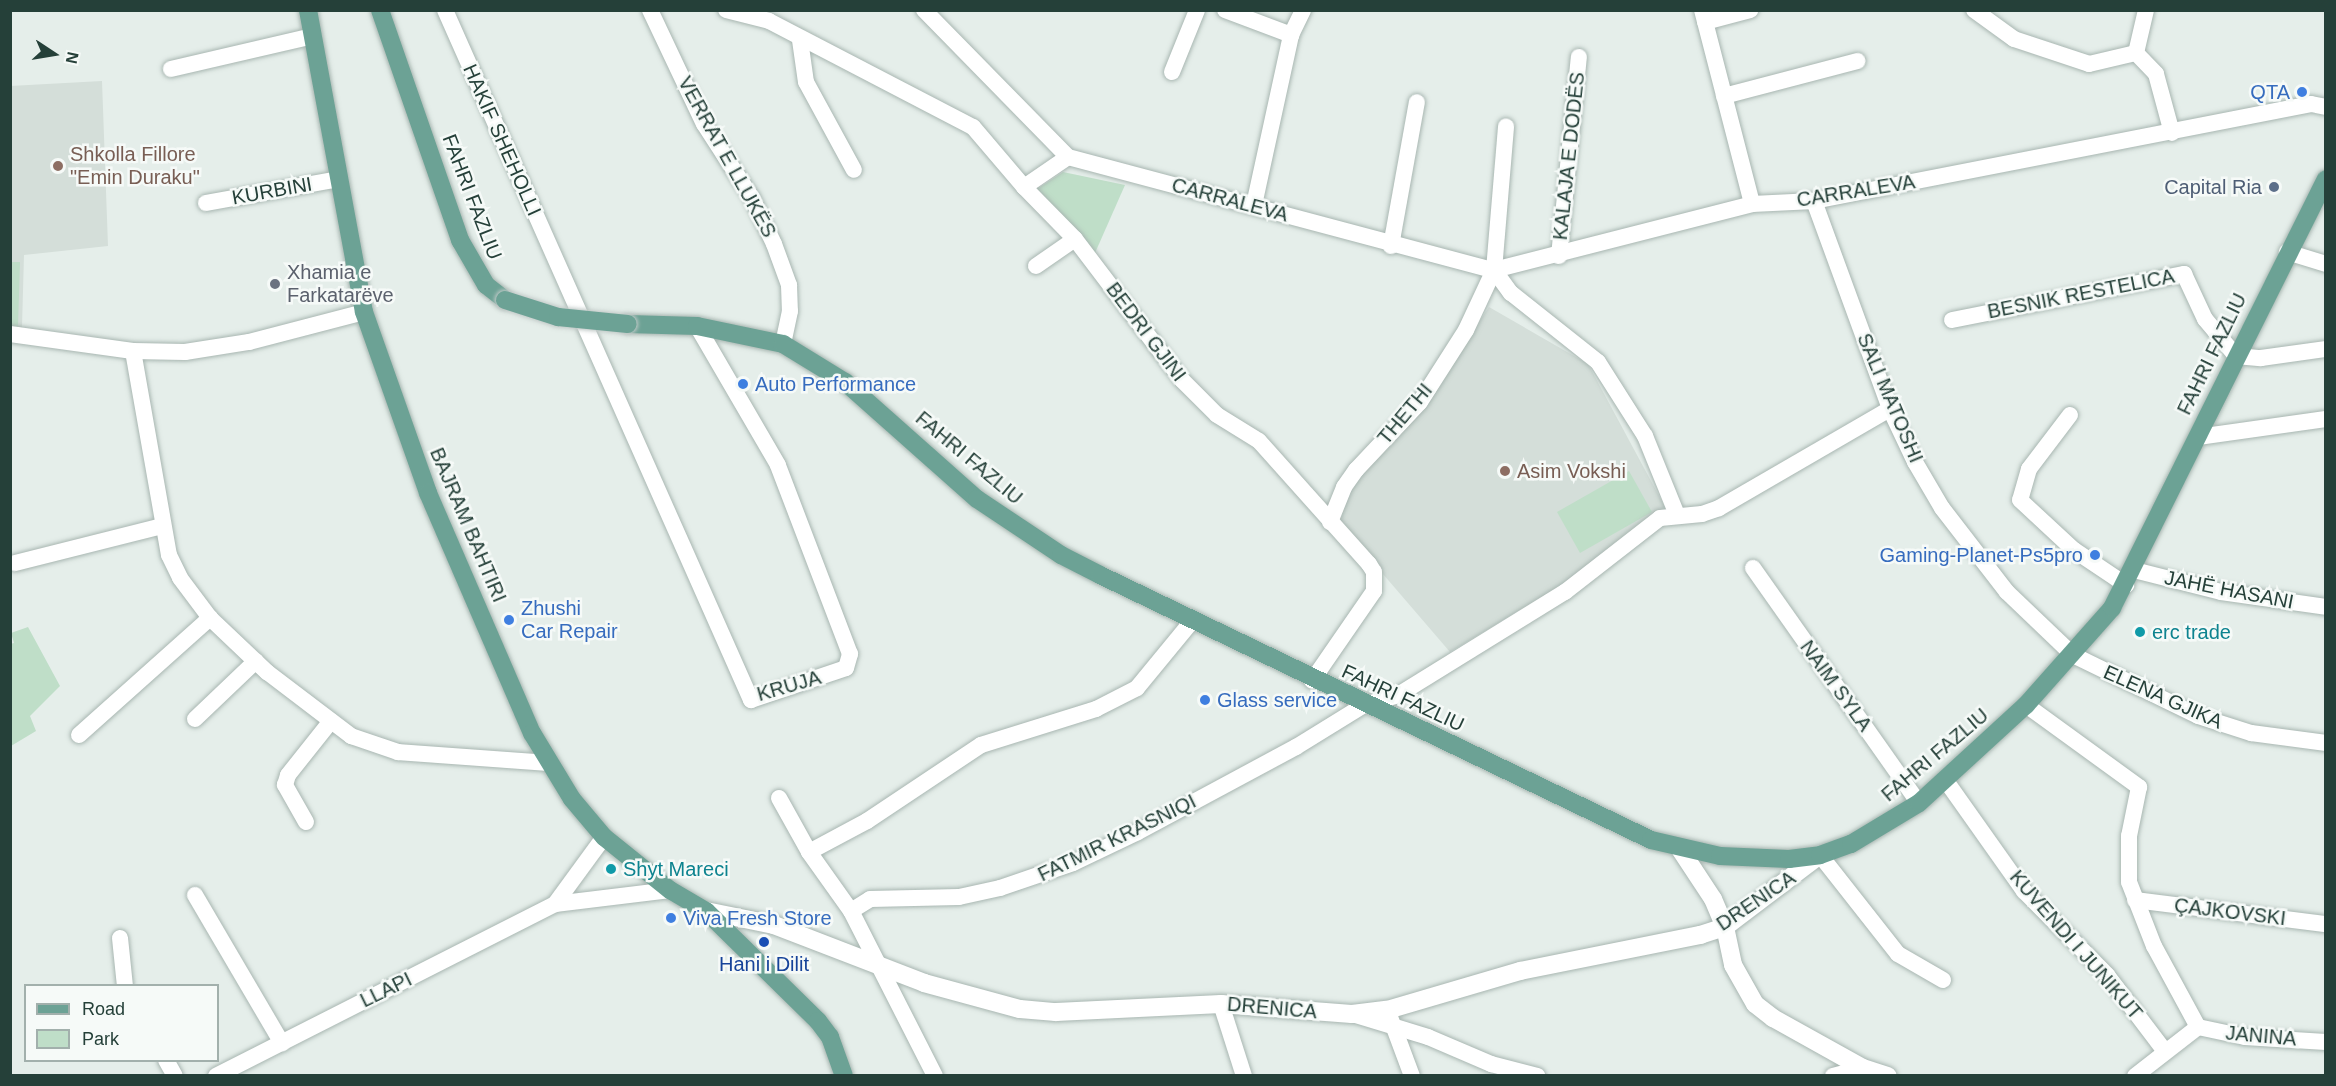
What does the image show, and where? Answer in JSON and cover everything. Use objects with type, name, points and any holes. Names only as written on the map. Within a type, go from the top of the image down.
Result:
[{"type":"main road","name":"BAJRAM BAHTIRI","points":[[308,10],[364,312],[428,493],[548,763],[604,837],[670,890],[706,911],[818,1021],[830,1037],[844,1076]]},
{"type":"main road","name":"FAHRI FAZLIU","points":[[380,10],[460,240],[486,285],[505,300],[558,317],[628,324],[697,326],[783,344],[845,382],[977,499],[1061,555],[1312,681],[1608,821],[1680,849],[1759,859],[1820,855],[1885,826],[1946,781],[2026,705],[2073,655],[2112,608],[2130,578],[2236,356],[2325,179]]},
{"type":"street","name":"HAKIF SHEHOLLI","points":[[445,10],[559,270]]},
{"type":"street","name":"VERRAT E LLUKËS","points":[[650,10],[704,124],[752,198],[774,244],[789,285],[790,311],[783,344]]},
{"type":"street","name":"BEDRI GJINI","points":[[726,10],[769,21],[800,40],[973,127],[1024,187],[1075,239],[1182,381],[1217,415],[1259,441],[1369,564],[1376,581],[1374,591],[1312,681]]},
{"type":"street","points":[[924,10],[1068,157],[1024,187]]},
{"type":"street","points":[[1173,72],[1197,10]]},
{"type":"street","points":[[1225,10],[1291,35]]},
{"type":"street","points":[[1254,205],[1291,35],[1303,10]]},
{"type":"street","points":[[1750,10],[1703,16],[1752,204]]},
{"type":"street","points":[[1974,10],[2014,39],[2089,63],[2136,53]]},
{"type":"street","points":[[2136,53],[2146,10]]},
{"type":"street","points":[[171,69],[313,36]]},
{"type":"street","points":[[800,40],[806,82],[854,170]]},
{"type":"street","points":[[2136,53],[2156,74],[2172,133]]},
{"type":"street","name":"KALAJA E DODËS","points":[[1559,256],[1579,57]]},
{"type":"street","points":[[1724,96],[1857,61]]},
{"type":"street","points":[[1391,246],[1417,102]]},
{"type":"street","name":"CARRALEVA","points":[[1068,157],[1254,205],[1391,246],[1494,270],[1559,256],[1752,204],[1814,201],[2172,133],[2311,104],[2325,107]]},
{"type":"street","points":[[1506,126],[1494,270],[1511,293],[1598,362],[1645,436],[1677,515]]},
{"type":"street","name":"KURBINI","points":[[206,203],[339,179]]},
{"type":"street","name":"SALI MATOSHI","points":[[1814,201],[1890,409],[1942,508],[1981,560],[2039,626],[2073,655]]},
{"type":"street","points":[[1036,266],[1075,239]]},
{"type":"street","points":[[2287,252],[2325,264]]},
{"type":"street","name":"KRUJA","points":[[559,270],[751,700],[846,668],[850,654],[778,465],[697,326]]},
{"type":"street","name":"THETHI","points":[[1330,522],[1336,502],[1356,470],[1420,402],[1466,330],[1494,270]]},
{"type":"street","name":"BESNIK RESTELICA","points":[[1952,320],[2184,274],[2205,319],[2236,356]]},
{"type":"street","points":[[10,334],[133,351],[185,352],[249,342],[364,312]]},
{"type":"street","points":[[2236,356],[2261,358],[2325,350]]},
{"type":"street","points":[[133,351],[156,468],[162,526],[169,555],[180,578],[210,618],[256,661],[351,736],[398,752],[548,763]]},
{"type":"street","name":"FATMIR KRASNIQI","points":[[851,911],[870,899],[960,897],[1054,871],[1138,832],[1296,747],[1364,705],[1398,695],[1565,592],[1660,518],[1702,514],[1719,507],[1890,409]]},
{"type":"street","name":"JAHË HASANI","points":[[2070,415],[2029,469],[2020,500],[2074,550],[2130,578],[2325,607]]},
{"type":"street","points":[[2198,437],[2325,418]]},
{"type":"street","points":[[15,563],[162,526]]},
{"type":"street","name":"NAIM SYLA","points":[[1753,568],[1919,803]]},
{"type":"street","points":[[79,735],[210,618]]},
{"type":"street","points":[[809,852],[867,821],[981,746],[1096,709],[1137,688],[1192,621]]},
{"type":"street","name":"ELENA GJIKA","points":[[2073,655],[2221,725],[2325,743]]},
{"type":"street","points":[[195,719],[256,661]]},
{"type":"street","points":[[2026,705],[2139,787],[2127,862],[2135,900],[2154,946],[2198,1027],[2164,1050],[2135,1076]]},
{"type":"street","points":[[306,822],[285,785],[288,775],[331,721]]},
{"type":"street","name":"KUVENDI I JUNIKUT","points":[[1946,781],[2024,891],[2107,975],[2164,1050]]},
{"type":"street","points":[[780,798],[809,852],[851,911],[935,1076]]},
{"type":"street","name":"LLAPI","points":[[555,904],[604,837]]},
{"type":"street","points":[[1680,849],[1700,876],[1725,927],[1733,965],[1755,1004],[1773,1018],[1863,1068],[1888,1076]]},
{"type":"street","points":[[1820,855],[1898,954],[1943,980]]},
{"type":"street","name":"DRENICA","points":[[706,911],[774,925],[878,966],[981,1001],[1020,1009],[1056,1012],[1221,1004],[1390,1017],[1520,971],[1672,942],[1725,927],[1820,855]]},
{"type":"street","name":"LLAPI","points":[[216,1076],[555,904],[670,890]]},
{"type":"street","points":[[195,895],[282,1043]]},
{"type":"street","name":"ÇAJKOVSKI","points":[[2135,900],[2325,924]]},
{"type":"street","points":[[120,938],[125,984]]},
{"type":"street","points":[[1221,1004],[1244,1076]]},
{"type":"street","points":[[1390,1017],[1493,1070],[1537,1076]]},
{"type":"street","points":[[1390,1017],[1412,1076]]},
{"type":"street","name":"JANINA","points":[[2198,1027],[2246,1037],[2325,1042]]},
{"type":"street","points":[[167,1062],[175,1076]]},
{"type":"street","points":[[1833,1076],[1863,1068]]},
{"type":"shaded area","name":"Shkolla Fillore \"Emin Duraku\"","points":[[102,81],[108,246],[24,255],[22,327],[10,327],[10,86]]},
{"type":"shaded area","name":"Asim Vokshi","points":[[1489,307],[1588,364],[1665,507],[1558,587],[1450,652],[1340,524],[1345,498],[1384,445],[1424,405]]},
{"type":"green space","points":[[1063,172],[1125,185],[1095,253],[1037,189]]},
{"type":"green space","points":[[10,262],[20,262],[18,327],[11,327]]},
{"type":"green space","points":[[1629,471],[1652,512],[1580,553],[1557,512]]},
{"type":"green space","points":[[28,627],[60,686],[30,716],[36,731],[11,746],[10,644],[14,643],[11,633]]},
{"type":"place","name":"QTA","points":[[2302,92]]},
{"type":"place","name":"Shkolla Fillore \"Emin Duraku\"","points":[[58,166]]},
{"type":"place","name":"Capital Ria","points":[[2274,187]]},
{"type":"place","name":"Xhamia e Farkatarëve","points":[[275,284]]},
{"type":"place","name":"Auto Performance","points":[[743,384]]},
{"type":"place","name":"Asim Vokshi","points":[[1505,471]]},
{"type":"place","name":"Gaming-Planet-Ps5pro","points":[[2095,555]]},
{"type":"place","name":"Zhushi Car Repair","points":[[509,620]]},
{"type":"place","name":"erc trade","points":[[2140,632]]},
{"type":"place","name":"Glass service","points":[[1205,700]]},
{"type":"place","name":"Shyt Mareci","points":[[611,869]]},
{"type":"place","name":"Viva Fresh Store","points":[[671,918]]},
{"type":"place","name":"Hani i Dilit","points":[[764,942]]}]
